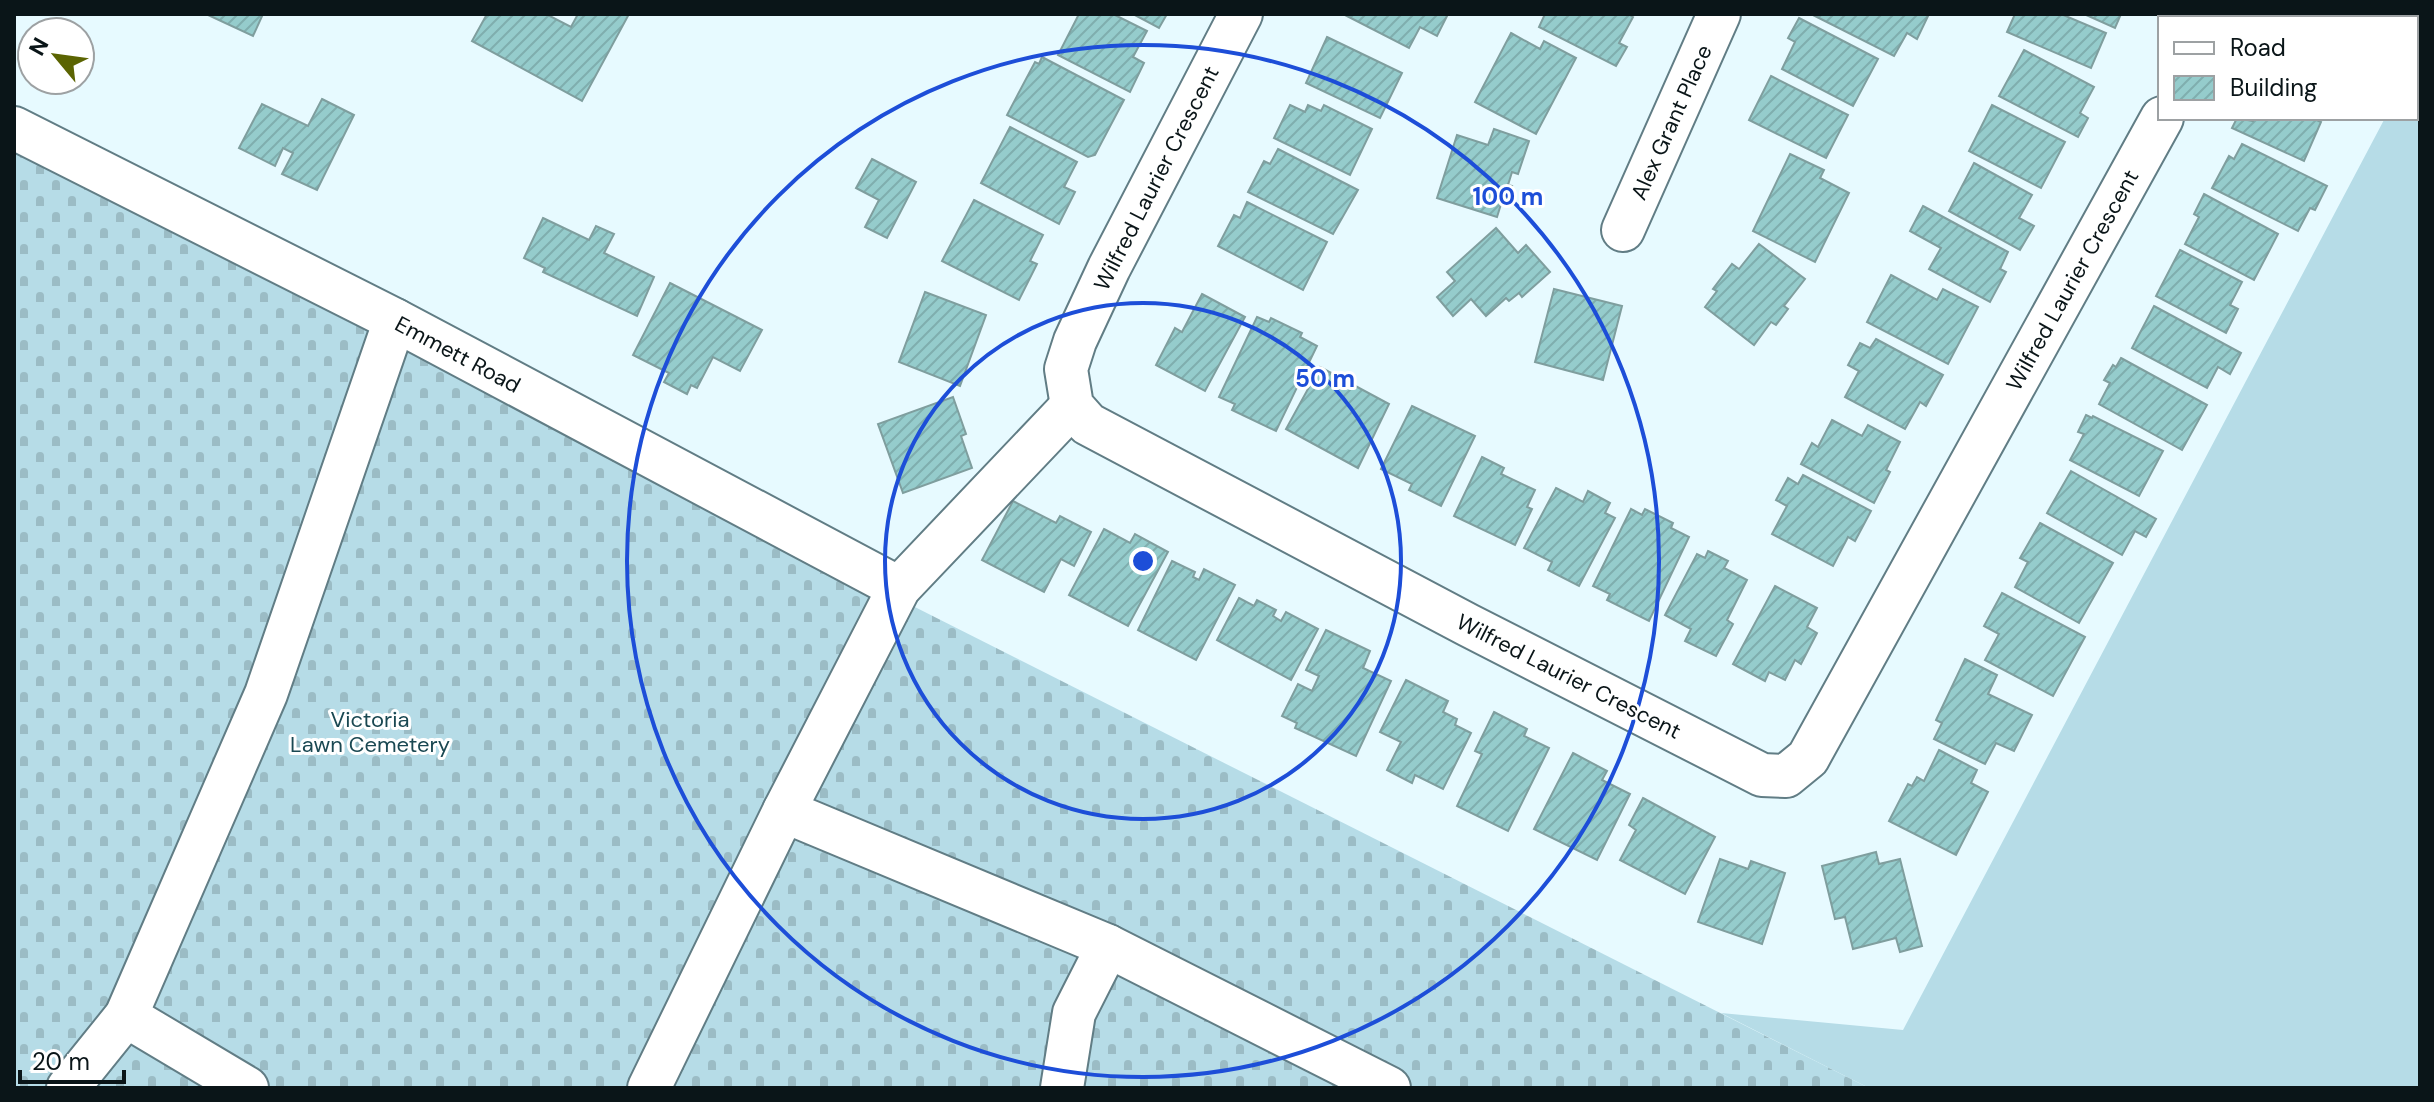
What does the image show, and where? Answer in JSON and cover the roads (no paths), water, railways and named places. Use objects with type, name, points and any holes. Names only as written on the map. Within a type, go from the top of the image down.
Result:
[{"type":"street","name":"Wilfred Laurier Crescent","points":[[1241,14],[1109,268],[1075,341],[1066,369],[1072,406],[1088,424],[1468,625],[1762,775],[1786,776],[1808,758],[2161,120]]},
{"type":"street","name":"Alex Grant Place","points":[[1623,230],[1719,14]]},
{"type":"street","name":"Emmett Road","points":[[14,128],[395,320],[899,588]]},
{"type":"street","points":[[68,1088],[126,1016],[266,694],[395,320]]},
{"type":"street","points":[[649,1088],[784,811],[899,588],[1072,406]]},
{"type":"street","points":[[784,811],[1108,946],[1389,1088]]},
{"type":"street","points":[[1062,1088],[1074,1013],[1108,946]]},
{"type":"street","points":[[126,1016],[247,1088]]},
{"type":"park label","name":"Victoria Lawn Cemetery","points":[[370,732]]}]
